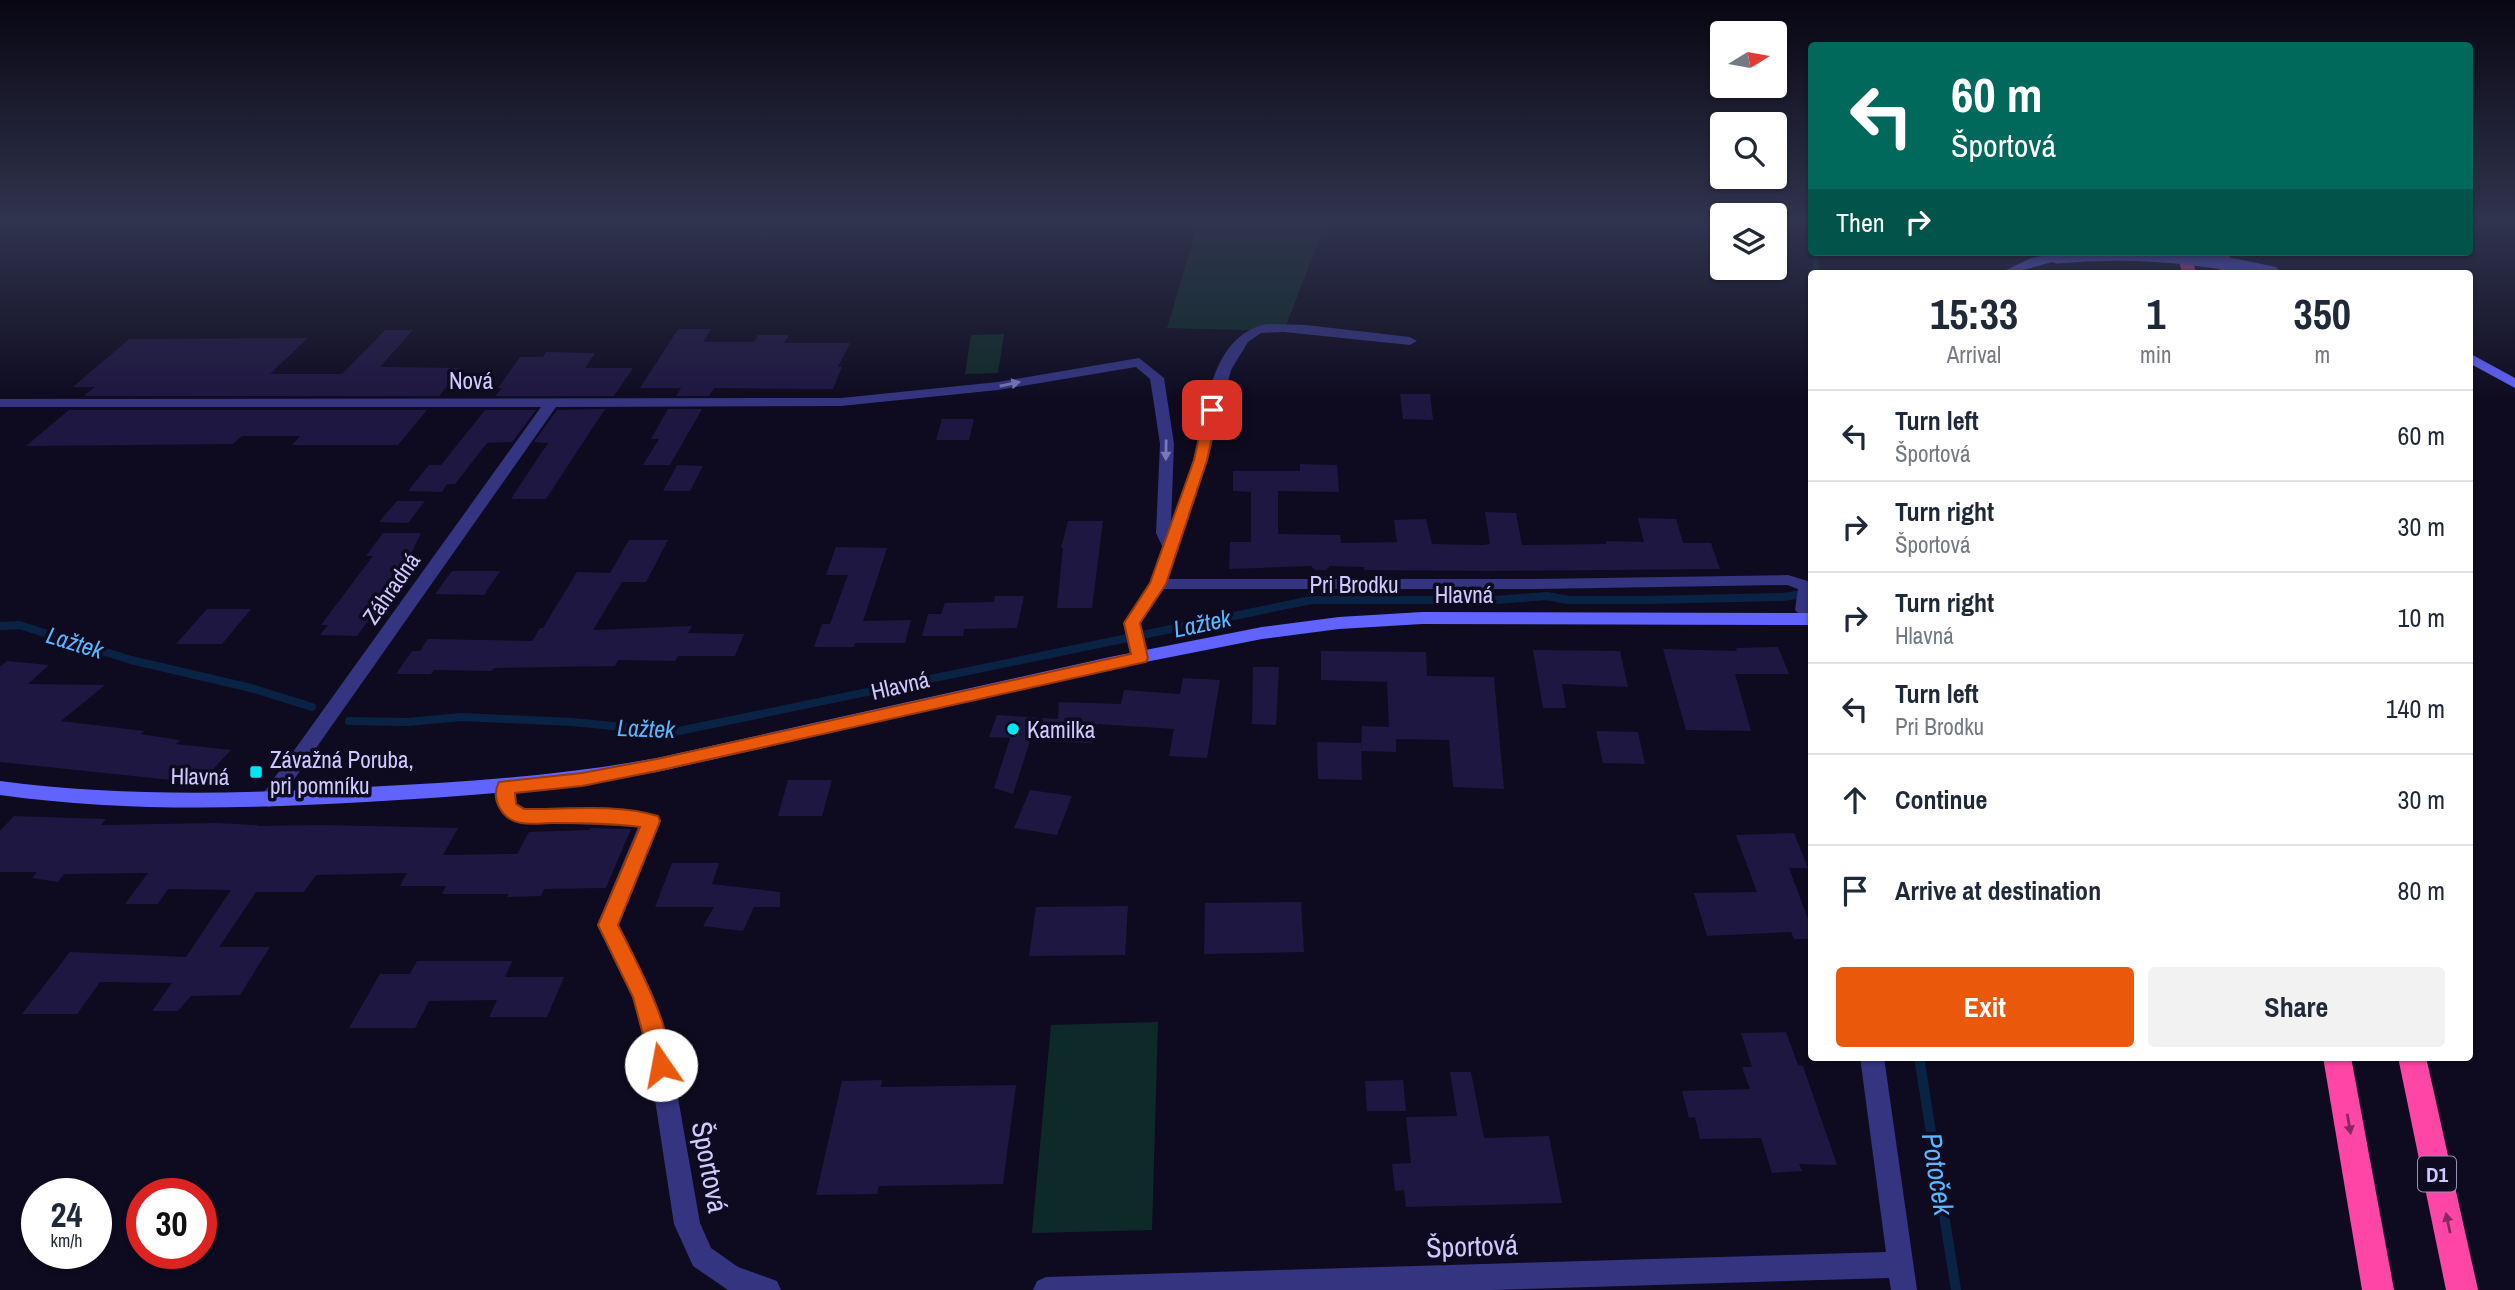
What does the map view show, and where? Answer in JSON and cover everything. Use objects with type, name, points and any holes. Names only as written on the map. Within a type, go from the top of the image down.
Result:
[{"type":"highway","points":[[2338,1061],[2378,1290]]},
{"type":"highway","name":"D1","points":[[2413,1061],[2462,1290]]},
{"type":"street","points":[[1136,640],[1200,460],[1228,362],[1241,342],[1258,329],[1292,328],[1410,341]]},
{"type":"street","points":[[2473,359],[2515,384]]},
{"type":"street","name":"Nová","points":[[0,403],[842,402],[943,394],[1139,362],[1157,378],[1167,444],[1164,533],[1171,547]]},
{"type":"street","points":[[0,417],[18,403]]},
{"type":"street","name":"Záhradná","points":[[269,800],[551,403]]},
{"type":"street","name":"Pri Brodku","points":[[1158,584],[1537,584],[1788,580],[1807,586],[1808,600]]},
{"type":"street","name":"Hlavná","points":[[0,788],[206,802],[505,787],[582,779],[657,765],[1136,640],[1262,633],[1339,623],[1422,618],[1808,614]]},
{"type":"street","name":"Športová","points":[[505,787],[507,807],[521,816],[617,817],[651,821],[608,925],[643,997],[657,1041],[668,1122],[687,1224],[702,1257],[730,1278],[768,1290]]},
{"type":"street","points":[[1873,1061],[1902,1278]]},
{"type":"street","name":"Športová","points":[[1046,1290],[1902,1278]]},
{"type":"green space","points":[[1181,281],[1303,281],[1284,331],[1167,328]]},
{"type":"green space","points":[[1004,334],[998,373],[965,374],[971,335]]},
{"type":"green space","points":[[1158,1022],[1152,1230],[1032,1233],[1051,1025]]},
{"type":"building","points":[[678,329],[711,329],[703,342],[754,342],[758,335],[789,335],[784,343],[850,343],[838,367],[842,367],[833,389],[714,388],[709,396],[676,396],[681,388],[640,388]]},
{"type":"building","points":[[385,330],[413,330],[380,367],[462,368],[439,396],[84,396],[95,387],[73,387],[129,339],[308,338],[270,374],[342,374]]},
{"type":"building","points":[[546,352],[595,353],[585,368],[633,368],[614,396],[495,396],[520,357],[543,357]]},
{"type":"building","points":[[1400,394],[1430,394],[1433,420],[1403,419]]},
{"type":"building","points":[[605,409],[546,499],[511,499],[548,443],[534,442],[557,410]]},
{"type":"building","points":[[668,409],[702,409],[670,465],[643,465],[659,439],[651,439]]},
{"type":"building","points":[[69,410],[427,410],[398,445],[292,445],[300,436],[242,436],[233,444],[26,446]]},
{"type":"building","points":[[485,410],[536,410],[512,442],[487,443],[455,484],[447,484],[442,492],[408,491],[429,465],[441,465]]},
{"type":"building","points":[[942,419],[974,419],[969,440],[936,440]]},
{"type":"building","points":[[1300,464],[1337,465],[1339,492],[1278,491],[1278,534],[1340,535],[1341,543],[1397,542],[1394,520],[1426,519],[1432,544],[1483,545],[1490,544],[1485,512],[1516,513],[1522,545],[1606,544],[1606,541],[1644,542],[1638,518],[1676,519],[1683,543],[1711,543],[1720,569],[1487,571],[1364,570],[1364,567],[1330,566],[1326,570],[1315,570],[1311,566],[1229,569],[1230,542],[1251,542],[1251,492],[1233,491],[1233,471],[1300,471]]},
{"type":"building","points":[[677,465],[703,466],[690,491],[663,491]]},
{"type":"building","points":[[397,501],[425,501],[408,523],[379,522]]},
{"type":"building","points":[[1068,521],[1103,521],[1092,608],[1057,608],[1061,548]]},
{"type":"building","points":[[383,533],[421,533],[403,570],[406,570],[396,594],[388,594],[357,636],[320,635],[328,625],[321,625],[373,556],[366,556]]},
{"type":"building","points":[[629,540],[668,540],[646,582],[622,582],[593,630],[692,626],[688,633],[744,634],[735,656],[678,656],[675,661],[618,660],[615,666],[494,668],[491,671],[434,670],[431,674],[396,674],[412,651],[420,651],[428,639],[532,641],[540,628],[543,628],[577,572],[610,573]]},
{"type":"building","points":[[836,547],[887,548],[863,621],[911,620],[905,643],[855,643],[854,647],[814,647],[822,624],[830,624],[848,575],[826,575]]},
{"type":"building","points":[[452,571],[500,571],[484,595],[435,594]]},
{"type":"building","points":[[995,596],[1024,596],[1017,628],[964,629],[963,636],[922,636],[928,614],[941,614],[945,603],[994,602]]},
{"type":"building","points":[[207,609],[251,609],[222,644],[176,644]]},
{"type":"building","points":[[1778,647],[1789,674],[1735,674],[1751,731],[1686,730],[1663,649],[1737,651],[1736,648]]},
{"type":"building","points":[[1533,650],[1620,651],[1628,687],[1562,684],[1566,708],[1543,708]]},
{"type":"building","points":[[1321,651],[1426,652],[1427,676],[1494,677],[1504,789],[1453,787],[1449,740],[1396,739],[1396,752],[1361,751],[1362,726],[1389,727],[1387,682],[1321,680]]},
{"type":"building","points":[[7,661],[49,665],[28,684],[105,685],[61,721],[144,731],[140,734],[180,740],[176,744],[231,750],[200,783],[0,762],[0,667]]},
{"type":"building","points":[[1253,667],[1279,667],[1276,725],[1252,724]]},
{"type":"building","points":[[1183,678],[1220,680],[1207,758],[1169,756],[1174,729],[1097,724],[1093,743],[1030,741],[1013,794],[994,788],[1010,738],[989,737],[997,715],[1058,719],[1059,702],[1121,704],[1124,690],[1180,694]]},
{"type":"building","points":[[1596,731],[1638,732],[1645,764],[1603,763]]},
{"type":"building","points":[[1317,742],[1361,743],[1362,780],[1318,779]]},
{"type":"building","points":[[788,780],[832,780],[822,816],[778,816]]},
{"type":"building","points":[[1030,790],[1072,796],[1057,835],[1014,828]]},
{"type":"building","points":[[14,816],[106,819],[101,825],[216,823],[257,826],[458,828],[443,855],[517,854],[529,832],[590,828],[631,829],[606,888],[544,889],[541,896],[507,897],[509,894],[442,894],[446,886],[400,886],[407,873],[316,875],[304,892],[256,892],[219,947],[270,947],[240,995],[191,996],[178,1011],[152,1011],[172,983],[100,982],[77,1014],[22,1014],[70,952],[186,957],[231,890],[168,889],[158,904],[125,904],[148,873],[64,874],[58,882],[32,878],[37,872],[0,872],[0,831]]},
{"type":"building","points":[[1794,833],[1808,868],[1789,868],[1808,919],[1808,939],[1794,939],[1791,932],[1707,936],[1694,893],[1757,892],[1736,835]]},
{"type":"building","points":[[672,863],[719,863],[712,884],[780,892],[780,907],[754,907],[743,931],[703,926],[714,907],[655,907]]},
{"type":"building","points":[[1301,902],[1304,952],[1204,954],[1205,903]]},
{"type":"building","points":[[1128,906],[1125,955],[1029,956],[1036,907]]},
{"type":"building","points":[[417,961],[512,961],[505,977],[564,977],[547,1017],[489,1017],[497,1000],[429,1001],[415,1028],[349,1028],[380,974],[410,974]]},
{"type":"building","points":[[1786,1032],[1798,1065],[1803,1066],[1837,1165],[1799,1164],[1802,1171],[1772,1173],[1761,1138],[1700,1139],[1695,1117],[1689,1118],[1682,1091],[1750,1089],[1742,1067],[1752,1067],[1741,1033]]},
{"type":"building","points":[[1450,1072],[1471,1072],[1484,1138],[1549,1136],[1562,1203],[1406,1207],[1404,1190],[1395,1191],[1392,1164],[1411,1163],[1406,1117],[1457,1116]]},
{"type":"building","points":[[882,1080],[881,1087],[1016,1085],[1003,1184],[879,1186],[877,1194],[816,1195],[842,1081]]},
{"type":"building","points":[[1403,1080],[1406,1111],[1367,1111],[1365,1081]]},
{"type":"waterway","name":"Lažtek","points":[[349,721],[408,722],[461,717],[572,722],[674,732],[1311,600],[1495,600],[1547,596],[1568,600],[1648,600],[1783,597],[1808,593]]},
{"type":"waterway","name":"Lažtek","points":[[0,626],[19,625],[131,660],[251,688],[312,707]]},
{"type":"waterway","name":"Potoček","points":[[1920,1061],[1956,1290]]},
{"type":"place","name":"Kamilka","points":[[1013,729]]},
{"type":"place","name":"Závažná Poruba, pri pomníku","points":[[256,772]]},
{"type":"route","points":[[661,1065],[657,1041],[643,997],[608,925],[651,821],[617,817],[521,816],[507,807],[505,787],[582,779],[657,765],[1140,658],[1132,623],[1158,584],[1200,460],[1212,410]]}]
